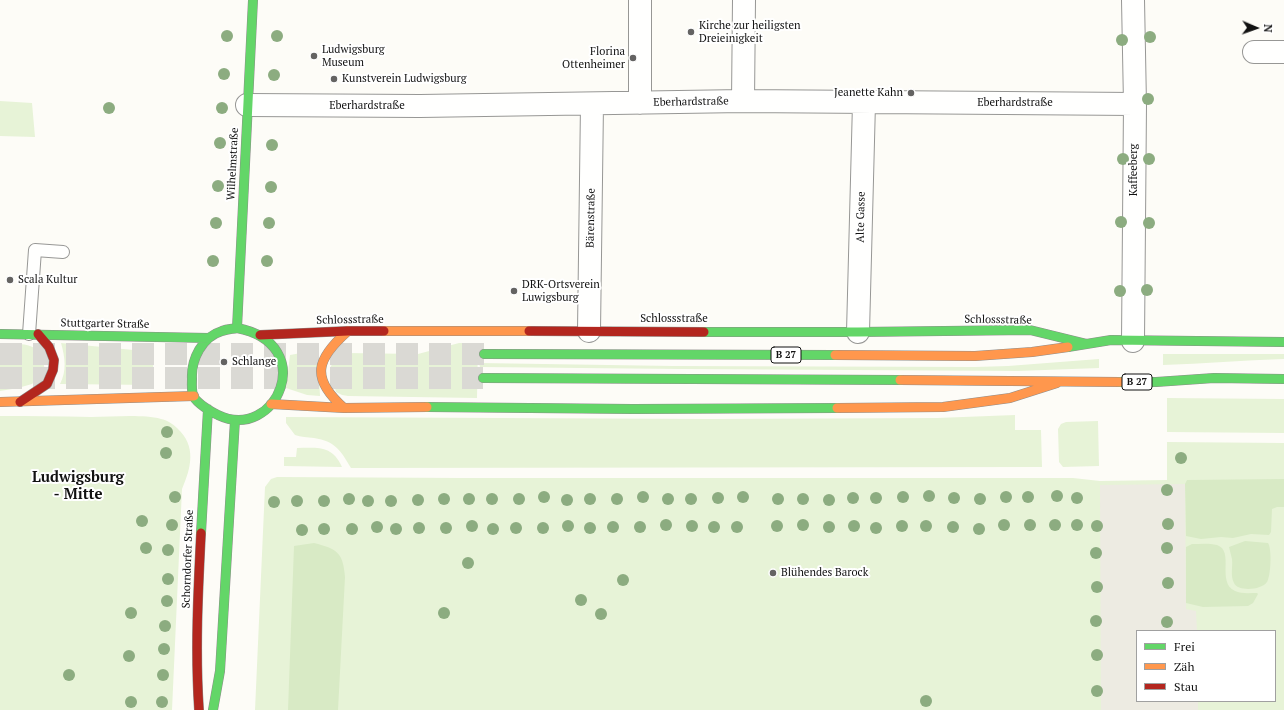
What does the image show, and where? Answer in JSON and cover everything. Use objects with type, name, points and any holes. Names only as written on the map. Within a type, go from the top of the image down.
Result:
[{"type":"main road","name":"Wilhelmstraße","points":[[237,328],[253,0]]},
{"type":"main road","points":[[237,328],[253,331],[260,335],[277,351],[282,366],[282,382],[278,397],[268,409],[255,417],[235,420],[226,419],[213,414],[194,396],[191,377],[193,362],[199,349],[209,338],[222,331],[237,328]]},
{"type":"main road","name":"Schlossstraße","points":[[260,335],[348,331],[858,332],[1030,330],[1087,344]]},
{"type":"main road","points":[[344,408],[328,394],[321,382],[320,371],[324,357],[348,331]]},
{"type":"main road","name":"Stuttgarter Straße","points":[[0,334],[209,338]]},
{"type":"main road","points":[[20,402],[47,384],[53,370],[54,360],[49,347],[34,334]]},
{"type":"main road","name":"Schlossstraße","points":[[484,354],[975,356],[1032,352],[1111,340],[1284,342]]},
{"type":"main road","name":"B 27","points":[[483,378],[1060,382],[1156,382],[1214,378],[1284,379]]},
{"type":"main road","points":[[271,404],[344,408],[943,406],[1010,398],[1060,382]]},
{"type":"main road","points":[[0,402],[194,396]]},
{"type":"main road","name":"Schorndorfer Straße","points":[[199,710],[199,570],[208,409]]},
{"type":"main road","points":[[213,710],[220,671],[235,420]]},
{"type":"street","points":[[640,0],[640,103]]},
{"type":"street","points":[[743,101],[744,0]]},
{"type":"street","name":"Kaffeeberg","points":[[1133,0],[1135,104],[1133,341]]},
{"type":"street","points":[[1254,52],[1284,52]]},
{"type":"street","name":"Eberhardstraße","points":[[247,105],[420,106],[743,101],[1135,104]]},
{"type":"street","name":"Alte Gasse","points":[[858,332],[864,103]]},
{"type":"street","name":"Bärenstraße","points":[[589,331],[592,104]]},
{"type":"lane","points":[[34,334],[36,250],[63,252]]},
{"type":"green space","points":[[0,101],[32,103],[35,137],[0,136]]},
{"type":"green space","points":[[0,343],[31,346],[36,349],[40,354],[45,372],[32,384],[0,391]]},
{"type":"green space","points":[[61,343],[154,352],[152,385],[60,384],[64,374],[65,364]]},
{"type":"green space","points":[[459,343],[478,343],[477,398],[348,396],[336,392],[330,368],[336,359],[346,353],[418,354]]},
{"type":"green space","points":[[301,353],[318,353],[320,396],[307,395],[286,388],[290,355]]},
{"type":"green space","points":[[1163,354],[1284,354],[1284,359],[1163,365]]},
{"type":"green space","points":[[1099,359],[1099,368],[1018,371],[480,367],[479,363],[673,366],[975,367]]},
{"type":"green space","points":[[1167,398],[1284,399],[1284,433],[1167,432]]},
{"type":"green space","points":[[1015,415],[1015,430],[1041,430],[1042,467],[351,468],[337,448],[332,444],[321,439],[295,435],[286,423],[286,417],[710,419],[937,418]]},
{"type":"green space","points":[[0,416],[153,417],[168,421],[183,435],[190,450],[190,465],[182,489],[172,710],[0,710]]},
{"type":"green space","points":[[1098,421],[1099,466],[1063,467],[1059,462],[1058,429],[1061,424],[1066,422]]},
{"type":"green space","name":"Blühendes Barock","points":[[1167,442],[1284,443],[1284,710],[255,710],[265,487],[271,479],[277,477],[1073,478],[1100,481],[1167,480]]},
{"type":"green space","points":[[297,448],[318,448],[329,451],[334,455],[342,467],[284,466],[284,457],[296,457]]},
{"type":"green space","points":[[1284,479],[1284,507],[1272,509],[1271,532],[1269,535],[1251,534],[1233,538],[1221,537],[1201,539],[1186,536],[1185,484],[1187,480]]},
{"type":"green space","points":[[1245,541],[1268,543],[1269,546],[1270,562],[1268,579],[1264,585],[1260,587],[1250,589],[1240,588],[1236,586],[1232,577],[1232,559],[1229,547]]},
{"type":"green space","points":[[314,543],[333,550],[343,562],[345,577],[338,710],[288,710],[294,546]]},
{"type":"green space","points":[[1192,544],[1214,544],[1222,548],[1225,553],[1227,581],[1230,587],[1240,593],[1257,593],[1258,594],[1253,603],[1248,606],[1203,607],[1186,603],[1186,547]]},
{"type":"shaded area","points":[[1185,484],[1186,609],[1196,611],[1197,630],[1136,630],[1136,702],[1198,702],[1198,710],[1101,710],[1100,485]]},
{"type":"tunnel","points":[[0,354],[484,354]]},
{"type":"tunnel","points":[[0,378],[483,378]]},
{"type":"traffic: fast","points":[[237,328],[253,0]]},
{"type":"traffic: fast","points":[[237,328],[262,337],[277,352],[283,370],[280,388],[271,404],[257,415],[239,420],[212,412],[198,402],[192,393],[193,364],[203,344],[215,334],[237,328]]},
{"type":"traffic: fast","points":[[704,332],[1030,330],[1087,344]]},
{"type":"traffic: fast","points":[[0,334],[209,338]]},
{"type":"traffic: fast","points":[[1068,347],[1111,340],[1284,342]]},
{"type":"traffic: fast","points":[[484,354],[835,355]]},
{"type":"traffic: fast","points":[[483,378],[900,380]]},
{"type":"traffic: fast","points":[[1120,382],[1156,382],[1214,378],[1284,379]]},
{"type":"traffic: fast","points":[[427,407],[633,409],[837,408]]},
{"type":"traffic: fast","points":[[201,533],[208,409]]},
{"type":"traffic: fast","points":[[213,710],[220,671],[235,420]]},
{"type":"traffic: slow","points":[[344,408],[326,387],[322,378],[321,369],[329,351],[348,331]]},
{"type":"traffic: slow","points":[[384,331],[529,331]]},
{"type":"traffic: slow","points":[[835,355],[975,356],[1032,352],[1068,347]]},
{"type":"traffic: slow","points":[[900,380],[1120,382]]},
{"type":"traffic: slow","points":[[837,408],[943,407],[1010,398],[1057,383]]},
{"type":"traffic: slow","points":[[0,402],[194,396]]},
{"type":"traffic: slow","points":[[271,404],[344,408],[427,407]]},
{"type":"traffic: jam","points":[[260,335],[384,331]]},
{"type":"traffic: jam","points":[[529,331],[704,332]]},
{"type":"traffic: jam","points":[[20,402],[47,384],[53,370],[54,360],[49,347],[38,334]]},
{"type":"traffic: jam","points":[[199,710],[197,644],[201,533]]},
{"type":"place","name":"Kirche zur heiligsten Dreieinigkeit","points":[[691,32]]},
{"type":"place","name":"Ludwigsburg Museum","points":[[314,56]]},
{"type":"place","name":"Florina Ottenheimer","points":[[633,58]]},
{"type":"place","name":"Kunstverein Ludwigsburg","points":[[334,79]]},
{"type":"place","name":"Jeanette Kahn","points":[[911,93]]},
{"type":"place","name":"Scala Kultur","points":[[10,280]]},
{"type":"place","name":"DRK-Ortsverein Luwigsburg","points":[[514,291]]},
{"type":"place","name":"Schlange","points":[[224,362]]},
{"type":"place","name":"Blühendes Barock","points":[[773,573]]},
{"type":"district","name":"Ludwigsburg - Mitte","points":[[78,486]]}]
